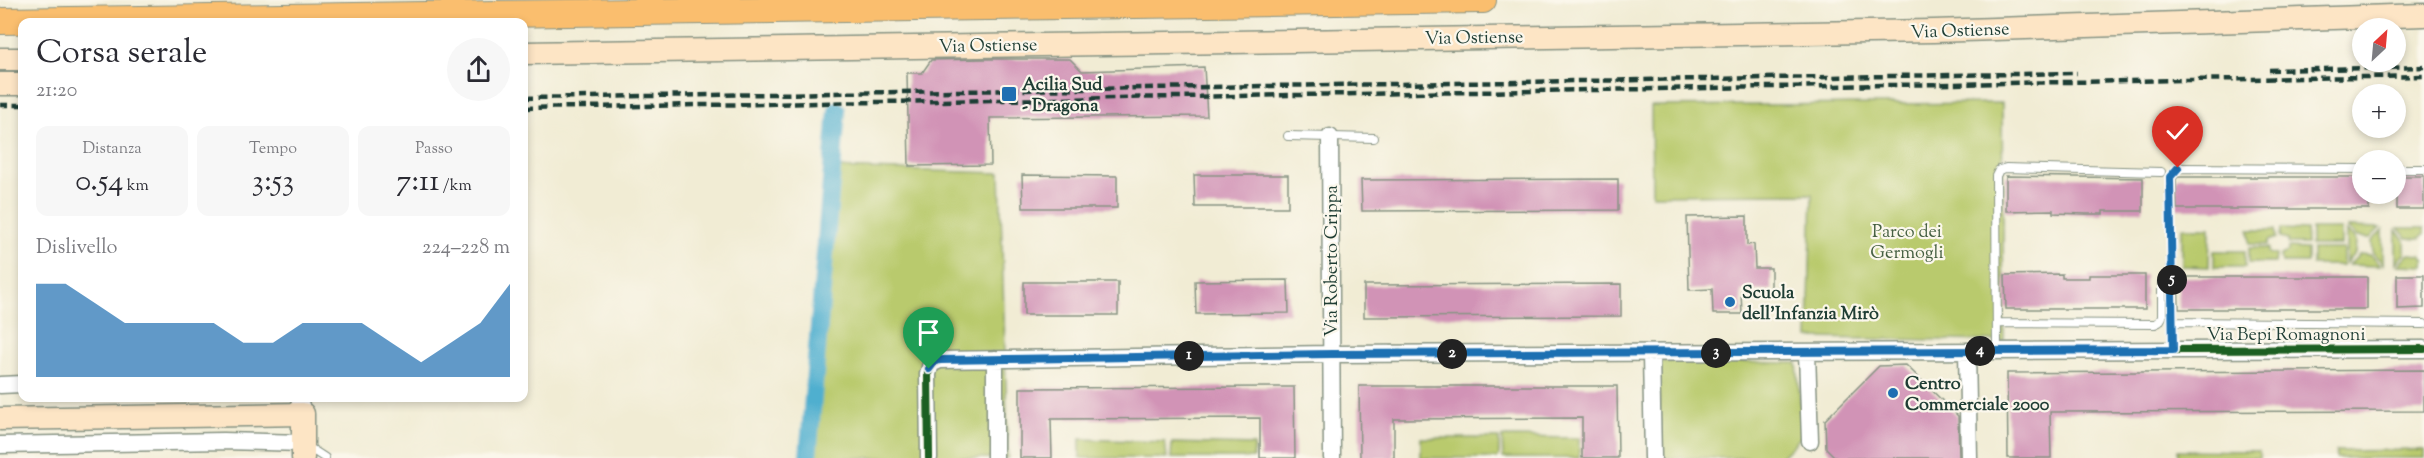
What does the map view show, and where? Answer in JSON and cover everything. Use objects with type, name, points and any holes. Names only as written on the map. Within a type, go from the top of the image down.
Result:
[{"type":"main road","points":[[212,18],[1483,0]]},
{"type":"main road","name":"Via Ostiense","points":[[528,53],[1934,31],[2424,15]]},
{"type":"main road","points":[[0,21],[18,21]]},
{"type":"main road","points":[[0,60],[18,59]]},
{"type":"main road","points":[[0,84],[18,84]]},
{"type":"main road","points":[[0,419],[162,416],[301,406],[303,450]]},
{"type":"street","name":"Via Roberto Crippa","points":[[1330,137],[1332,458]]},
{"type":"street","name":"Via Bepi Romagnoni","points":[[929,458],[928,374],[931,364],[940,360],[1332,354],[2424,349]]},
{"type":"street","points":[[1967,351],[1969,458]]},
{"type":"street","points":[[1807,353],[1810,441]]},
{"type":"street","points":[[1651,354],[1653,458]]},
{"type":"street","points":[[995,359],[995,458]]},
{"type":"street","points":[[0,385],[18,384]]},
{"type":"street","points":[[0,445],[224,441],[303,450]]},
{"type":"lane","points":[[1288,136],[1374,138]]},
{"type":"lane","points":[[1997,351],[1996,176],[1999,170],[2006,168],[2161,172]]},
{"type":"lane","points":[[2173,350],[2170,177],[2173,172],[2178,168],[2352,169]]},
{"type":"lane","points":[[2406,169],[2424,169]]},
{"type":"lane","points":[[1997,324],[2155,324],[2162,317],[2162,283]]},
{"type":"lane","points":[[2173,322],[2424,324]]},
{"type":"lane","points":[[303,450],[325,458]]},
{"type":"green space","name":"Parco dei Germogli","points":[[2002,103],[2004,341],[1808,338],[1812,194],[1652,195],[1651,106]]},
{"type":"green space","points":[[830,168],[1000,173],[1008,458],[800,458]]},
{"type":"green space","points":[[2182,228],[2210,228],[2209,267],[2182,266]]},
{"type":"green space","points":[[2348,228],[2380,228],[2370,238],[2357,237]]},
{"type":"green space","points":[[2398,228],[2424,228],[2424,234],[2420,238],[2407,238]]},
{"type":"green space","points":[[2281,229],[2306,230],[2307,244],[2288,244],[2288,240],[2280,238]]},
{"type":"green space","points":[[2311,229],[2341,229],[2341,245],[2311,245]]},
{"type":"green space","points":[[2249,230],[2275,230],[2276,238],[2268,241],[2267,245],[2249,244]]},
{"type":"green space","points":[[2346,230],[2356,241],[2355,253],[2346,263]]},
{"type":"green space","points":[[2383,230],[2383,264],[2373,253],[2372,241]]},
{"type":"green space","points":[[2396,230],[2405,241],[2405,253],[2396,263]]},
{"type":"green space","points":[[2249,248],[2268,248],[2268,253],[2276,255],[2275,263],[2249,263]]},
{"type":"green space","points":[[2288,248],[2307,249],[2307,263],[2281,263],[2280,255],[2288,252]]},
{"type":"green space","points":[[2312,249],[2343,249],[2343,265],[2312,265]]},
{"type":"green space","points":[[2214,251],[2245,251],[2245,267],[2214,267]]},
{"type":"green space","points":[[2360,254],[2371,255],[2380,266],[2349,265]]},
{"type":"green space","points":[[2409,254],[2421,255],[2424,259],[2424,266],[2398,265]]},
{"type":"green space","points":[[1658,361],[1797,363],[1803,435],[1780,458],[1660,458]]},
{"type":"green space","points":[[1502,437],[1579,438],[1579,458],[1503,458]]},
{"type":"green space","points":[[1421,438],[1499,438],[1499,456],[1497,458],[1421,458]]},
{"type":"green space","points":[[1080,439],[1165,442],[1167,458],[1080,458]]},
{"type":"green space","points":[[1172,443],[1254,445],[1253,458],[1171,458]]},
{"type":"green space","points":[[2178,450],[2259,451],[2259,458],[2178,458]]},
{"type":"green space","points":[[2424,450],[2424,458],[2336,458],[2336,451]]},
{"type":"building","points":[[1070,59],[1082,71],[1204,67],[1207,116],[990,118],[991,165],[909,166],[907,73],[922,73],[931,60]]},
{"type":"building","points":[[1022,175],[1117,176],[1117,208],[1023,208]]},
{"type":"building","points":[[1194,175],[1288,175],[1288,207],[1195,207]]},
{"type":"building","points":[[2006,176],[2143,178],[2143,211],[2103,211],[2103,214],[2086,214],[2053,213],[2053,210],[2006,211]]},
{"type":"building","points":[[2406,176],[2424,176],[2424,209],[2397,209],[2397,204],[2406,204]]},
{"type":"building","points":[[2178,177],[2352,177],[2352,204],[2369,204],[2369,209],[2177,209],[2176,179]]},
{"type":"building","points":[[1618,179],[1618,210],[1362,211],[1361,180]]},
{"type":"building","points":[[1747,216],[1747,245],[1754,244],[1755,268],[1771,268],[1771,290],[1741,291],[1742,314],[1713,314],[1712,289],[1689,290],[1687,217]]},
{"type":"building","points":[[2062,274],[2062,278],[2089,278],[2089,275],[2145,275],[2145,309],[2006,309],[2005,275]]},
{"type":"building","points":[[2397,275],[2424,275],[2424,308],[2397,309]]},
{"type":"building","points":[[2178,277],[2367,277],[2367,309],[2179,309]]},
{"type":"building","points":[[1288,280],[1289,313],[1196,314],[1195,281]]},
{"type":"building","points":[[1024,282],[1118,282],[1118,315],[1024,315]]},
{"type":"building","points":[[1621,284],[1621,316],[1364,317],[1364,285]]},
{"type":"building","name":"Centro Commerciale 2000","points":[[1906,365],[1958,416],[1959,458],[1836,458],[1826,448],[1825,420],[1879,366]]},
{"type":"building","points":[[2424,370],[2424,411],[2050,412],[2051,458],[2008,458],[2007,373]]},
{"type":"building","points":[[1359,386],[1617,386],[1618,458],[1582,458],[1582,418],[1394,419],[1394,458],[1360,458]]},
{"type":"building","points":[[1294,387],[1295,458],[1260,458],[1260,418],[1051,419],[1052,458],[1020,458],[1020,388]]},
{"type":"waterway","points":[[808,458],[837,110]]},
{"type":"railway","points":[[2269,70],[2424,67]]},
{"type":"railway","points":[[528,98],[2077,73]]},
{"type":"railway","points":[[528,108],[2424,76]]},
{"type":"railway","points":[[0,105],[18,105]]},
{"type":"cycle path","points":[[929,458],[928,374],[931,364],[940,360],[1332,354],[2424,349]]},
{"type":"place","name":"Acilia Sud - Dragona","points":[[1009,94]]},
{"type":"place","name":"Scuola dell'Infanzia Mirò","points":[[1730,302]]},
{"type":"place","name":"Centro Commerciale 2000","points":[[1893,393]]},
{"type":"route","points":[[929,369],[931,364],[940,360],[1332,354],[2173,350],[2170,177],[2178,168]]}]
